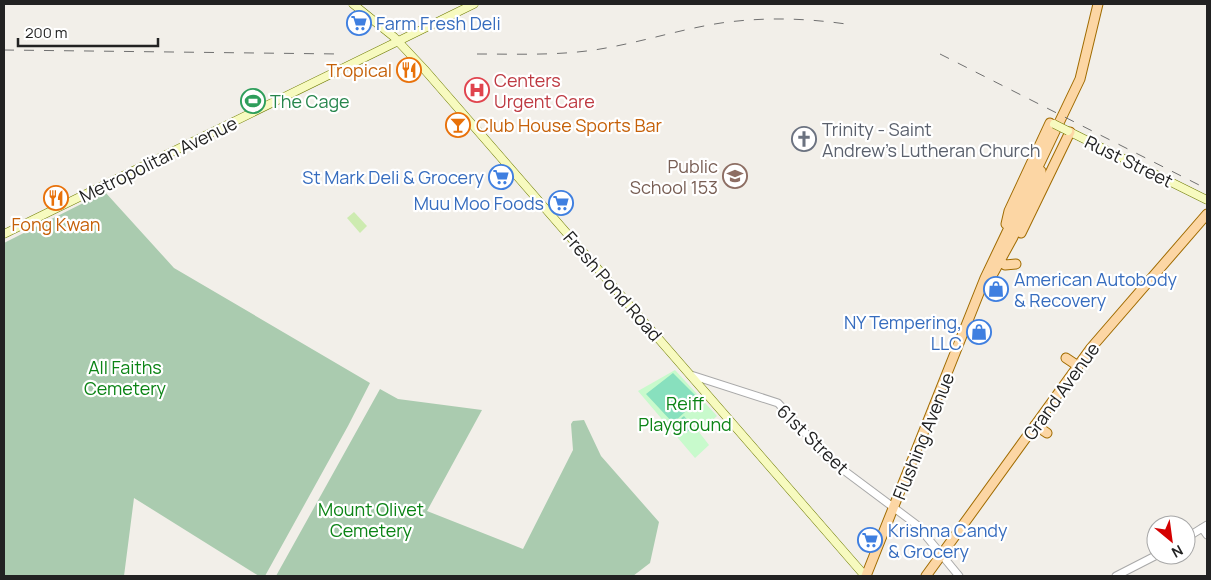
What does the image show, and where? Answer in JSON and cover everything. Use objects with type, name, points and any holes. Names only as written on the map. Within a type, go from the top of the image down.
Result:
[{"type":"main road","name":"Fresh Pond Road","points":[[353,4],[398,41],[866,576]]},
{"type":"main road","name":"Metropolitan Avenue","points":[[4,234],[474,4]]},
{"type":"main road","name":"Flushing Avenue","points":[[998,260],[1003,239],[1080,79],[1098,4]]},
{"type":"main road","name":"Flushing Avenue","points":[[866,576],[979,296],[998,260],[1007,250],[1041,172],[1084,83],[1104,4]]},
{"type":"main road","points":[[1003,239],[1009,211],[1052,123]]},
{"type":"main road","name":"Rust Street","points":[[1052,123],[1207,200]]},
{"type":"main road","points":[[1007,250],[1018,239],[1069,132]]},
{"type":"main road","name":"Grand Avenue","points":[[926,576],[1091,348],[1207,214]]},
{"type":"main road","points":[[998,260],[1005,265],[1016,264]]},
{"type":"main road","points":[[1066,358],[1078,366]]},
{"type":"main road","points":[[1035,425],[1047,433]]},
{"type":"street","name":"61st Street","points":[[691,375],[778,402],[830,460],[917,525],[959,576]]},
{"type":"street","points":[[1205,526],[1207,535]]},
{"type":"street","points":[[1116,576],[1146,561]]},
{"type":"green space","name":"All Faiths Cemetery","points":[[105,192],[174,268],[370,383],[265,576],[259,576],[134,498],[124,576],[4,576],[4,243]]},
{"type":"green space","points":[[354,212],[367,226],[360,233],[347,218]]},
{"type":"green space","name":"Reiff Playground","points":[[675,370],[717,416],[699,432],[709,445],[695,458],[638,391]]},
{"type":"green space","points":[[673,373],[697,397],[697,401],[673,423],[646,394]]},
{"type":"green space","name":"Mount Olivet Cemetery","points":[[380,389],[398,399],[482,410],[427,511],[523,549],[573,450],[571,424],[573,421],[584,420],[601,456],[659,522],[650,563],[633,576],[276,576]]},
{"type":"green space","points":[[684,416],[693,427],[686,433],[676,422]]},
{"type":"railway","points":[[477,54],[542,54],[590,51],[721,23],[752,20],[799,19],[846,24]]},
{"type":"railway","points":[[4,50],[340,54]]},
{"type":"railway","points":[[940,54],[1207,189]]},
{"type":"place","name":"Farm Fresh Deli","points":[[359,23]]},
{"type":"place","name":"Tropical","points":[[409,70]]},
{"type":"place","name":"Centers Urgent Care","points":[[477,90]]},
{"type":"place","name":"The Cage","points":[[253,101]]},
{"type":"place","name":"Club House Sports Bar","points":[[458,125]]},
{"type":"place","name":"Trinity - Saint Andrew's Lutheran Church","points":[[804,139]]},
{"type":"place","name":"Public School 153","points":[[735,176]]},
{"type":"place","name":"St Mark Deli & Grocery","points":[[501,177]]},
{"type":"place","name":"Fong Kwan","points":[[56,198]]},
{"type":"place","name":"Muu Moo Foods","points":[[561,203]]},
{"type":"place","name":"American Autobody & Recovery","points":[[996,289]]},
{"type":"place","name":"NY Tempering, LLC","points":[[979,332]]},
{"type":"place","name":"Krishna Candy & Grocery","points":[[870,540]]}]
